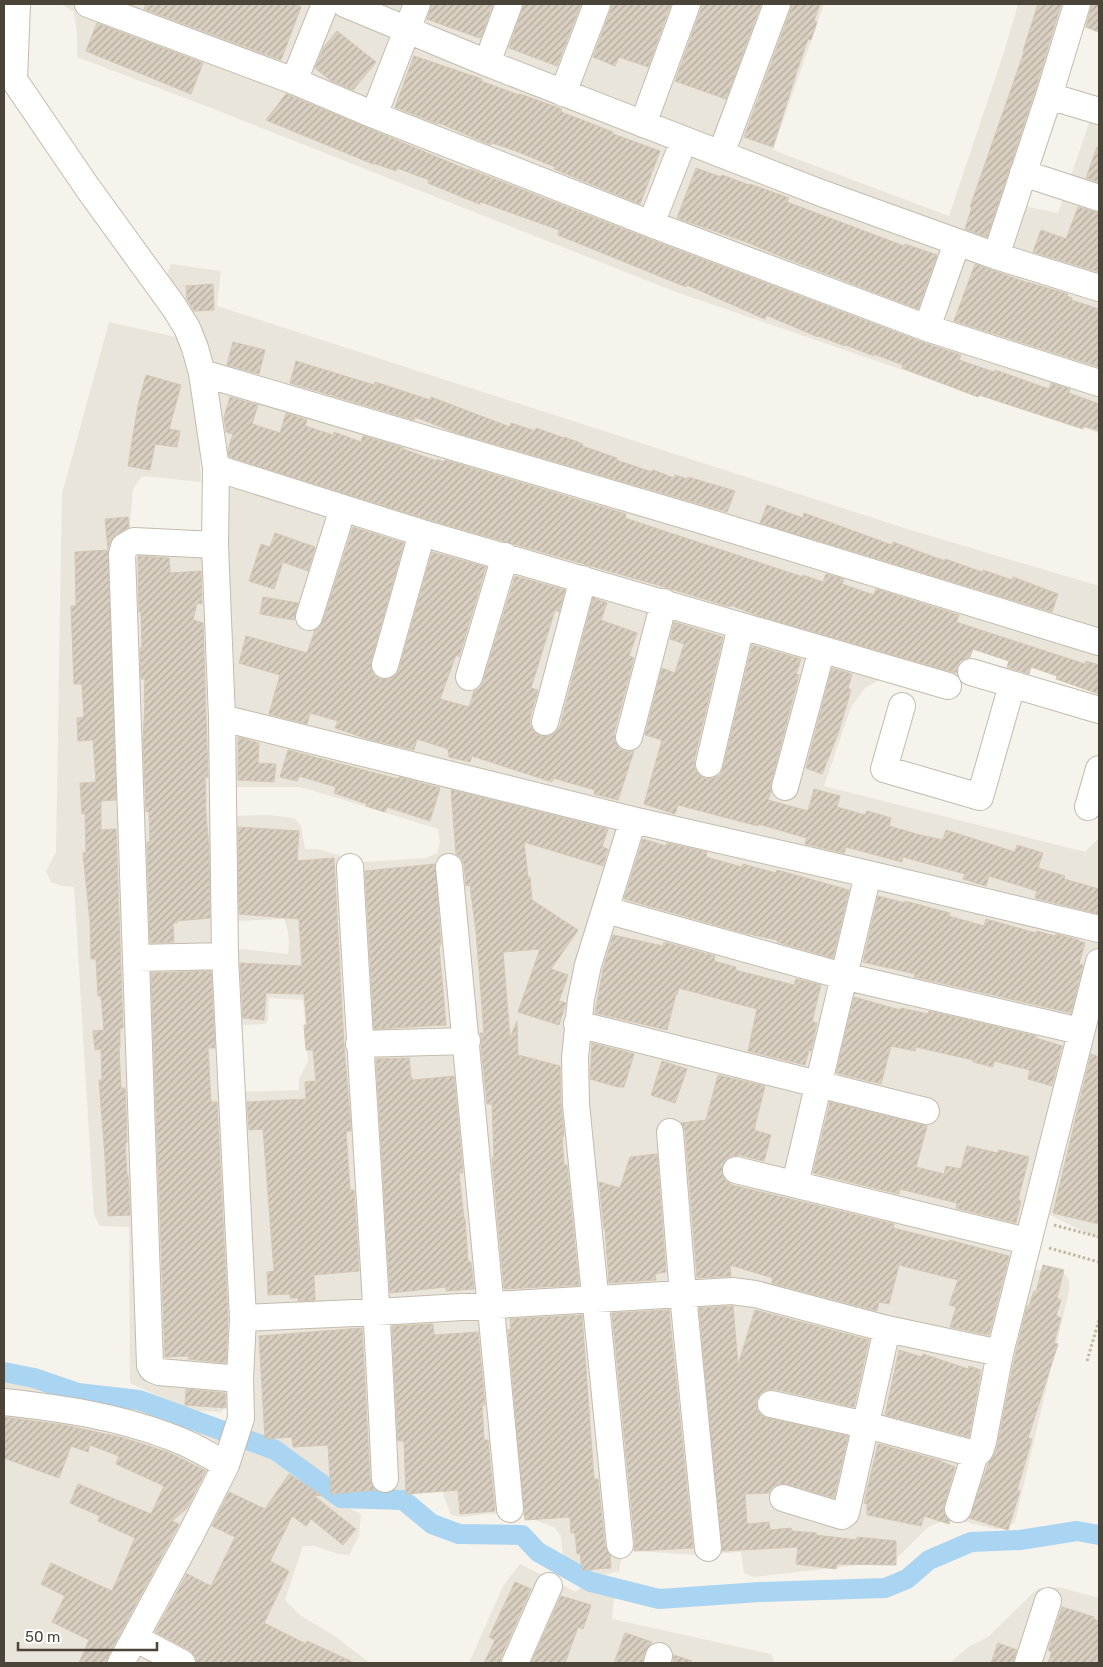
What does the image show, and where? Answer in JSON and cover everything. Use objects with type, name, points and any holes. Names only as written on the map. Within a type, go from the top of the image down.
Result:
[{"type":"street","points":[[17,4],[9,72],[87,187],[174,307],[187,328],[202,373],[216,468],[215,545],[222,718],[225,956],[243,1318],[240,1379],[241,1418],[228,1459],[122,1663]]},
{"type":"street","points":[[88,4],[294,81],[374,115],[651,224],[927,328],[1099,382]]},
{"type":"street","points":[[294,81],[325,4]]},
{"type":"street","points":[[345,4],[408,28],[487,63],[830,196],[996,256],[1099,288]]},
{"type":"street","points":[[374,115],[416,4]]},
{"type":"street","points":[[487,63],[509,4]]},
{"type":"street","points":[[563,93],[597,4]]},
{"type":"street","points":[[643,124],[688,4]]},
{"type":"street","points":[[721,154],[777,4]]},
{"type":"street","points":[[996,256],[1077,4]]},
{"type":"street","points":[[1049,96],[1099,111]]},
{"type":"street","points":[[651,224],[684,140]]},
{"type":"street","points":[[1023,173],[1099,198]]},
{"type":"street","points":[[927,328],[954,251]]},
{"type":"street","points":[[202,373],[701,520],[1099,642]]},
{"type":"street","points":[[216,468],[422,533],[948,686]]},
{"type":"street","points":[[309,617],[343,508]]},
{"type":"street","points":[[385,665],[422,533]]},
{"type":"street","points":[[215,545],[134,541],[124,547],[122,554],[150,1366],[159,1372],[240,1379]]},
{"type":"street","points":[[469,677],[505,556]]},
{"type":"street","points":[[545,722],[583,579]]},
{"type":"street","points":[[629,737],[664,602]]},
{"type":"street","points":[[708,764],[741,626]]},
{"type":"street","points":[[785,788],[822,649]]},
{"type":"street","points":[[971,672],[1099,710]]},
{"type":"street","points":[[902,706],[884,769],[980,797],[1012,685]]},
{"type":"street","points":[[222,718],[633,820],[1099,929]]},
{"type":"street","points":[[1088,807],[1099,769]]},
{"type":"street","points":[[620,1544],[576,1104],[575,1058],[580,999],[588,965],[633,820]]},
{"type":"street","points":[[350,867],[359,1044],[378,1312],[385,1479]]},
{"type":"street","points":[[449,867],[510,1509]]},
{"type":"street","points":[[795,1184],[842,976],[868,874]]},
{"type":"street","points":[[606,910],[842,976],[1080,1031]]},
{"type":"street","points":[[136,958],[225,956]]},
{"type":"street","points":[[958,1509],[975,1454],[980,1451],[1000,1353],[1099,962]]},
{"type":"street","points":[[578,1024],[926,1111]]},
{"type":"street","points":[[359,1044],[467,1041]]},
{"type":"street","points":[[670,1132],[683,1294],[708,1548]]},
{"type":"street","points":[[736,1170],[795,1184],[1031,1230]]},
{"type":"street","points":[[243,1318],[732,1291],[755,1294],[887,1329],[1000,1353]]},
{"type":"street","points":[[783,1498],[842,1516],[846,1513],[887,1329]]},
{"type":"street","points":[[4,1402],[68,1409],[118,1420],[169,1436],[228,1459]]},
{"type":"street","points":[[770,1404],[866,1425],[975,1454]]},
{"type":"street","points":[[515,1663],[549,1586]]},
{"type":"street","points":[[1028,1663],[1048,1601]]},
{"type":"street","points":[[135,1638],[182,1663]]},
{"type":"path","points":[[1031,1230],[1099,1237]]},
{"type":"path","points":[[1031,1230],[1099,1262]]},
{"type":"path","points":[[1087,1361],[1099,1320]]},
{"type":"shaded area","points":[[61,4],[824,4],[773,150],[949,216],[1004,52],[1018,4],[1099,4],[1099,33],[1078,25],[1018,205],[1058,213],[1095,106],[1099,107],[1099,433],[923,377],[676,292],[77,57],[77,34],[74,12]]},
{"type":"shaded area","points":[[171,264],[221,271],[217,306],[904,528],[1099,586],[1099,685],[972,647],[960,681],[885,677],[865,688],[851,707],[824,786],[1085,852],[1099,838],[1099,1239],[1042,1211],[1033,1270],[1062,1271],[1069,1280],[1069,1291],[1015,1522],[1006,1529],[995,1529],[950,1518],[928,1527],[894,1561],[754,1577],[744,1573],[741,1552],[694,1555],[623,1550],[619,1571],[593,1578],[582,1576],[570,1569],[563,1559],[561,1536],[554,1527],[515,1513],[464,1517],[451,1515],[440,1486],[350,1500],[340,1498],[330,1493],[317,1475],[254,1434],[250,1423],[236,1092],[299,1090],[299,1079],[308,1061],[303,1000],[269,998],[268,1020],[265,1024],[230,1026],[231,952],[242,949],[288,954],[289,942],[284,919],[238,921],[227,918],[227,816],[269,815],[294,818],[301,826],[305,849],[317,849],[339,855],[349,863],[426,858],[437,853],[440,842],[438,829],[311,790],[299,787],[237,787],[228,780],[211,398],[165,278]]},
{"type":"shaded area","points":[[109,322],[185,339],[199,423],[201,482],[142,476],[133,489],[130,525],[131,538],[200,544],[208,570],[228,1198],[229,1403],[221,1412],[182,1410],[167,1400],[130,1383],[129,1227],[100,1226],[94,1215],[74,887],[62,886],[51,882],[46,871],[56,852],[62,494]]},
{"type":"shaded area","points":[[4,1378],[198,1421],[220,1429],[290,1466],[337,1502],[361,1514],[359,1536],[349,1555],[338,1554],[315,1546],[303,1546],[285,1600],[301,1616],[332,1634],[370,1663],[4,1663]]},
{"type":"shaded area","points":[[520,1564],[576,1592],[584,1584],[606,1589],[614,1597],[612,1619],[771,1654],[775,1663],[469,1663],[503,1586]]},
{"type":"shaded area","points":[[1059,1587],[1099,1598],[1099,1663],[947,1663],[951,1662],[968,1647],[988,1637],[1037,1589]]},
{"type":"building","points":[[146,4],[293,4],[301,7],[281,60],[144,9]]},
{"type":"building","points":[[432,4],[493,4],[479,38],[427,19]]},
{"type":"building","points":[[524,4],[581,4],[557,66],[509,48]]},
{"type":"building","points":[[612,4],[671,4],[648,67],[619,57],[615,66],[593,57]]},
{"type":"building","points":[[702,4],[761,4],[726,99],[675,81]]},
{"type":"building","points":[[792,4],[820,4],[814,21],[817,22],[811,40],[808,39],[773,147],[744,137]]},
{"type":"building","points":[[1038,4],[1061,4],[1035,91],[987,237],[965,229],[972,207],[970,207],[1024,52]]},
{"type":"building","points":[[1092,4],[1099,4],[1099,32],[1086,27]]},
{"type":"building","points":[[97,23],[203,63],[191,94],[86,51]]},
{"type":"building","points":[[337,31],[376,62],[353,90],[330,80],[315,68],[324,47]]},
{"type":"building","points":[[414,56],[562,109],[561,112],[660,151],[640,204],[554,169],[555,167],[516,151],[492,143],[491,145],[395,107]]},
{"type":"building","points":[[286,94],[468,170],[922,342],[961,355],[959,360],[994,372],[995,370],[1049,389],[1051,383],[1070,389],[1069,393],[1099,404],[1099,431],[1084,426],[1083,429],[979,395],[978,397],[902,368],[903,365],[874,354],[874,356],[818,337],[766,315],[765,319],[687,285],[686,287],[558,235],[559,230],[481,202],[479,204],[428,183],[429,180],[397,168],[396,171],[373,164],[266,120]]},
{"type":"building","points":[[1097,147],[1099,148],[1099,182],[1086,178]]},
{"type":"building","points":[[696,168],[789,198],[787,202],[904,246],[905,244],[937,255],[918,309],[746,242],[677,218]]},
{"type":"building","points":[[1078,207],[1099,213],[1099,272],[1033,252],[1041,230],[1066,239]]},
{"type":"building","points":[[975,264],[1068,294],[1067,296],[1072,298],[1071,300],[1099,309],[1099,367],[954,321]]},
{"type":"building","points":[[213,284],[214,310],[194,311],[187,299],[186,286]]},
{"type":"building","points":[[233,342],[265,350],[259,374],[227,365]]},
{"type":"building","points":[[296,361],[374,385],[375,382],[430,400],[431,397],[510,427],[511,423],[535,431],[536,428],[583,444],[582,446],[617,458],[616,460],[652,472],[653,470],[674,478],[675,475],[687,479],[688,477],[735,491],[727,512],[454,432],[415,417],[414,420],[290,383]]},
{"type":"building","points":[[146,375],[181,385],[169,429],[180,431],[177,447],[155,444],[150,470],[128,466],[138,405]]},
{"type":"building","points":[[230,397],[258,405],[252,424],[280,433],[286,413],[307,420],[305,426],[333,435],[334,432],[361,442],[363,436],[404,448],[437,461],[437,459],[444,462],[445,460],[626,514],[625,518],[803,577],[803,575],[823,582],[826,574],[844,579],[842,584],[874,595],[876,589],[959,615],[956,622],[1085,664],[1086,661],[1099,665],[1099,694],[1056,679],[1057,676],[1031,667],[1029,674],[1007,667],[1009,661],[973,649],[970,657],[960,661],[956,673],[759,616],[730,605],[730,607],[426,519],[229,457],[228,450],[233,434],[226,432],[224,417]]},
{"type":"building","points":[[767,505],[803,518],[804,513],[892,545],[893,542],[982,572],[983,570],[1012,580],[1013,577],[1058,594],[1052,612],[760,523]]},
{"type":"building","points":[[128,517],[129,527],[116,535],[110,542],[108,549],[105,519]]},
{"type":"building","points":[[353,527],[404,543],[371,661],[371,669],[374,675],[380,679],[389,679],[396,675],[399,669],[432,552],[486,567],[459,657],[456,655],[440,699],[469,707],[474,691],[480,688],[483,681],[515,576],[565,590],[559,612],[555,610],[531,688],[538,690],[530,718],[530,725],[534,732],[541,736],[549,736],[556,732],[560,726],[593,598],[607,603],[601,620],[637,633],[629,656],[634,658],[614,733],[615,741],[619,748],[626,752],[634,751],[618,800],[594,794],[595,790],[553,778],[552,782],[472,756],[470,762],[449,757],[448,749],[417,739],[414,750],[368,739],[335,728],[338,721],[310,713],[307,724],[269,714],[280,675],[239,663],[246,636],[307,653],[315,630],[319,628],[323,621]]},
{"type":"building","points":[[275,533],[315,547],[308,571],[283,562],[274,589],[249,581],[261,544],[270,547]]},
{"type":"building","points":[[108,550],[116,800],[101,801],[101,830],[116,829],[123,1028],[120,1028],[119,1048],[121,1088],[125,1088],[127,1142],[125,1143],[130,1215],[108,1216],[99,1080],[102,1080],[101,1049],[95,1050],[93,1031],[104,1030],[101,996],[98,996],[96,959],[91,959],[90,922],[83,853],[86,852],[85,813],[82,814],[80,783],[96,782],[93,740],[78,741],[77,718],[84,717],[82,684],[74,684],[71,606],[76,606],[75,552]]},
{"type":"building","points":[[138,556],[169,558],[170,573],[201,571],[202,604],[197,603],[193,620],[203,623],[208,777],[205,777],[205,804],[209,847],[210,918],[173,923],[174,942],[150,943],[147,842],[150,842],[149,811],[146,812],[143,739],[145,679],[141,679],[140,648],[142,648]]},
{"type":"building","points":[[263,597],[298,603],[294,620],[260,614]]},
{"type":"building","points":[[674,622],[723,637],[694,761],[695,769],[699,775],[706,779],[714,778],[720,775],[723,768],[752,645],[801,659],[796,674],[799,675],[768,800],[808,811],[814,789],[840,796],[837,807],[865,815],[867,811],[891,818],[889,826],[920,835],[943,840],[946,830],[1015,852],[1017,845],[1043,853],[1038,868],[1065,876],[1064,879],[1099,889],[1099,914],[1035,898],[1037,891],[989,876],[986,886],[963,879],[965,874],[903,857],[902,862],[846,847],[844,853],[805,844],[807,838],[758,824],[758,826],[678,805],[675,814],[644,804],[662,740],[645,735],[662,668],[675,673],[684,644],[670,639]]},
{"type":"building","points":[[832,668],[852,674],[848,688],[851,690],[838,734],[822,774],[806,768]]},
{"type":"building","points":[[238,737],[259,743],[258,763],[276,764],[274,782],[238,780]]},
{"type":"building","points":[[288,750],[440,788],[430,821],[387,807],[385,812],[366,806],[367,804],[334,793],[336,787],[299,776],[297,781],[280,777]]},
{"type":"building","points":[[451,790],[608,829],[602,847],[608,849],[603,866],[524,842],[532,900],[578,930],[551,969],[568,975],[559,1001],[566,1003],[559,1025],[518,1012],[540,949],[503,952],[510,1038],[517,1021],[518,1055],[560,1066],[564,1165],[567,1165],[579,1285],[504,1288],[492,1158],[494,1157],[492,1104],[487,1104],[480,1033],[484,1033],[476,932],[470,885],[466,886],[464,865],[461,858],[456,854]]},
{"type":"building","points":[[238,827],[299,831],[297,861],[334,858],[344,1045],[351,1131],[346,1131],[350,1190],[354,1190],[359,1271],[314,1275],[315,1300],[298,1301],[298,1298],[290,1298],[290,1294],[268,1295],[267,1272],[274,1271],[263,1129],[249,1130],[247,1102],[306,1099],[305,1082],[316,1081],[313,1050],[306,1050],[304,1025],[307,1025],[304,994],[266,993],[264,1020],[243,1018],[240,963],[302,966],[299,919],[239,914]]},
{"type":"building","points":[[643,839],[666,846],[667,843],[707,852],[706,857],[742,867],[743,864],[776,873],[777,870],[849,890],[833,958],[777,942],[777,940],[744,933],[624,899]]},
{"type":"building","points":[[435,864],[441,945],[439,945],[446,1025],[374,1029],[365,871]]},
{"type":"building","points":[[878,896],[950,913],[949,916],[984,926],[986,919],[1036,933],[1037,931],[1055,936],[1056,934],[1085,943],[1079,964],[1083,965],[1071,1013],[914,977],[915,974],[863,962]]},
{"type":"building","points":[[613,935],[663,946],[664,942],[715,956],[714,961],[736,967],[735,970],[794,985],[796,979],[821,985],[812,1022],[817,1023],[811,1051],[809,1050],[805,1065],[748,1051],[757,1009],[679,988],[667,1030],[595,1013],[603,969]]},
{"type":"building","points":[[211,971],[215,1048],[208,1048],[211,1102],[217,1102],[228,1318],[226,1363],[188,1359],[189,1356],[165,1357],[151,973]]},
{"type":"building","points":[[854,997],[900,1010],[901,1008],[928,1014],[929,1011],[1036,1036],[1036,1038],[1062,1046],[1052,1086],[1028,1079],[1030,1070],[994,1061],[993,1067],[973,1062],[973,1060],[916,1047],[915,1051],[891,1046],[881,1084],[836,1073]]},
{"type":"building","points":[[592,1043],[634,1054],[624,1087],[590,1079]]},
{"type":"building","points":[[1091,1054],[1099,1057],[1099,1224],[1053,1213]]},
{"type":"building","points":[[409,1058],[411,1078],[413,1080],[454,1076],[463,1173],[459,1173],[468,1262],[471,1262],[474,1289],[446,1291],[446,1287],[390,1293],[376,1059]]},
{"type":"building","points":[[662,1061],[687,1069],[675,1103],[651,1095]]},
{"type":"building","points":[[718,1075],[765,1086],[754,1130],[771,1135],[764,1161],[739,1155],[731,1156],[725,1160],[722,1166],[722,1174],[726,1181],[732,1185],[894,1224],[893,1228],[1009,1256],[989,1335],[950,1327],[956,1307],[949,1305],[958,1280],[899,1265],[889,1304],[879,1302],[877,1311],[772,1283],[773,1278],[730,1265],[731,1276],[697,1278],[685,1131],[681,1123],[706,1120]]},
{"type":"building","points":[[830,1102],[927,1126],[916,1167],[944,1174],[946,1166],[961,1169],[967,1146],[998,1153],[999,1150],[1029,1157],[1018,1200],[1021,1201],[1016,1223],[956,1208],[957,1203],[900,1189],[899,1194],[813,1173]]},
{"type":"building","points":[[657,1154],[666,1272],[655,1274],[656,1280],[609,1283],[599,1182],[620,1188],[630,1157]]},
{"type":"building","points":[[1043,1265],[1064,1270],[1057,1298],[1061,1300],[1056,1316],[1061,1318],[1054,1343],[1058,1344],[1028,1438],[1032,1439],[1017,1490],[1020,1491],[1008,1530],[969,1518],[989,1462],[994,1456],[997,1447],[1027,1306],[1029,1306],[1034,1291],[1036,1292]]},
{"type":"building","points":[[733,1306],[738,1365],[755,1310],[869,1340],[854,1407],[774,1389],[766,1390],[760,1394],[756,1401],[757,1409],[761,1415],[767,1418],[848,1436],[834,1498],[787,1484],[779,1484],[772,1487],[769,1493],[745,1494],[747,1524],[769,1522],[770,1530],[791,1528],[792,1531],[816,1533],[816,1535],[857,1540],[857,1537],[896,1541],[896,1565],[837,1564],[836,1569],[796,1564],[798,1547],[722,1551],[699,1308]]},
{"type":"building","points":[[669,1310],[693,1548],[634,1551],[635,1544],[612,1313]]},
{"type":"building","points":[[582,1315],[594,1479],[598,1479],[605,1546],[610,1555],[611,1568],[582,1570],[580,1553],[577,1554],[575,1533],[571,1533],[570,1517],[525,1520],[508,1330],[511,1329],[510,1319]]},
{"type":"building","points":[[433,1324],[434,1335],[478,1332],[485,1405],[482,1405],[484,1440],[488,1440],[495,1511],[460,1514],[458,1490],[406,1494],[404,1441],[398,1441],[392,1326]]},
{"type":"building","points":[[362,1328],[370,1480],[375,1490],[331,1494],[328,1445],[293,1447],[292,1437],[265,1439],[259,1336]]},
{"type":"building","points":[[899,1350],[922,1357],[923,1354],[968,1369],[969,1366],[981,1370],[969,1437],[885,1415]]},
{"type":"building","points":[[186,1389],[225,1393],[226,1408],[185,1405]]},
{"type":"building","points":[[4,1417],[64,1425],[124,1438],[170,1453],[206,1471],[187,1508],[172,1521],[179,1524],[106,1663],[79,1663],[89,1640],[52,1622],[65,1596],[41,1584],[51,1563],[112,1591],[135,1538],[98,1521],[100,1516],[70,1503],[78,1484],[151,1514],[164,1486],[116,1464],[119,1456],[90,1445],[88,1452],[71,1446],[59,1478],[4,1458]]},
{"type":"building","points":[[878,1444],[942,1461],[955,1467],[944,1505],[944,1513],[950,1521],[949,1524],[924,1516],[921,1526],[867,1515],[867,1504],[864,1503]]},
{"type":"building","points":[[289,1474],[321,1495],[314,1496],[356,1529],[343,1545],[311,1519],[306,1526],[292,1516],[270,1561],[289,1571],[264,1623],[306,1644],[307,1641],[355,1663],[197,1663],[195,1656],[189,1650],[155,1632],[187,1574],[211,1586],[235,1537],[212,1526],[229,1492],[265,1509]]},
{"type":"building","points":[[515,1582],[531,1589],[500,1663],[484,1663],[495,1640],[489,1637]]},
{"type":"building","points":[[561,1596],[591,1605],[583,1629],[578,1627],[565,1663],[531,1663]]},
{"type":"building","points":[[1062,1607],[1094,1617],[1093,1619],[1099,1621],[1099,1663],[1048,1663],[1052,1652],[1048,1650]]},
{"type":"building","points":[[625,1633],[652,1642],[645,1651],[642,1663],[614,1663]]},
{"type":"building","points":[[998,1643],[1017,1650],[1013,1663],[991,1663]]},
{"type":"building","points":[[674,1655],[692,1661],[691,1663],[673,1663]]},
{"type":"waterway","points":[[4,1372],[34,1378],[78,1393],[139,1400],[275,1450],[341,1498],[403,1500],[432,1524],[459,1534],[522,1535],[538,1552],[591,1582],[659,1599],[760,1592],[885,1588],[907,1579],[929,1560],[971,1542],[1020,1540],[1077,1531],[1099,1535]]}]
